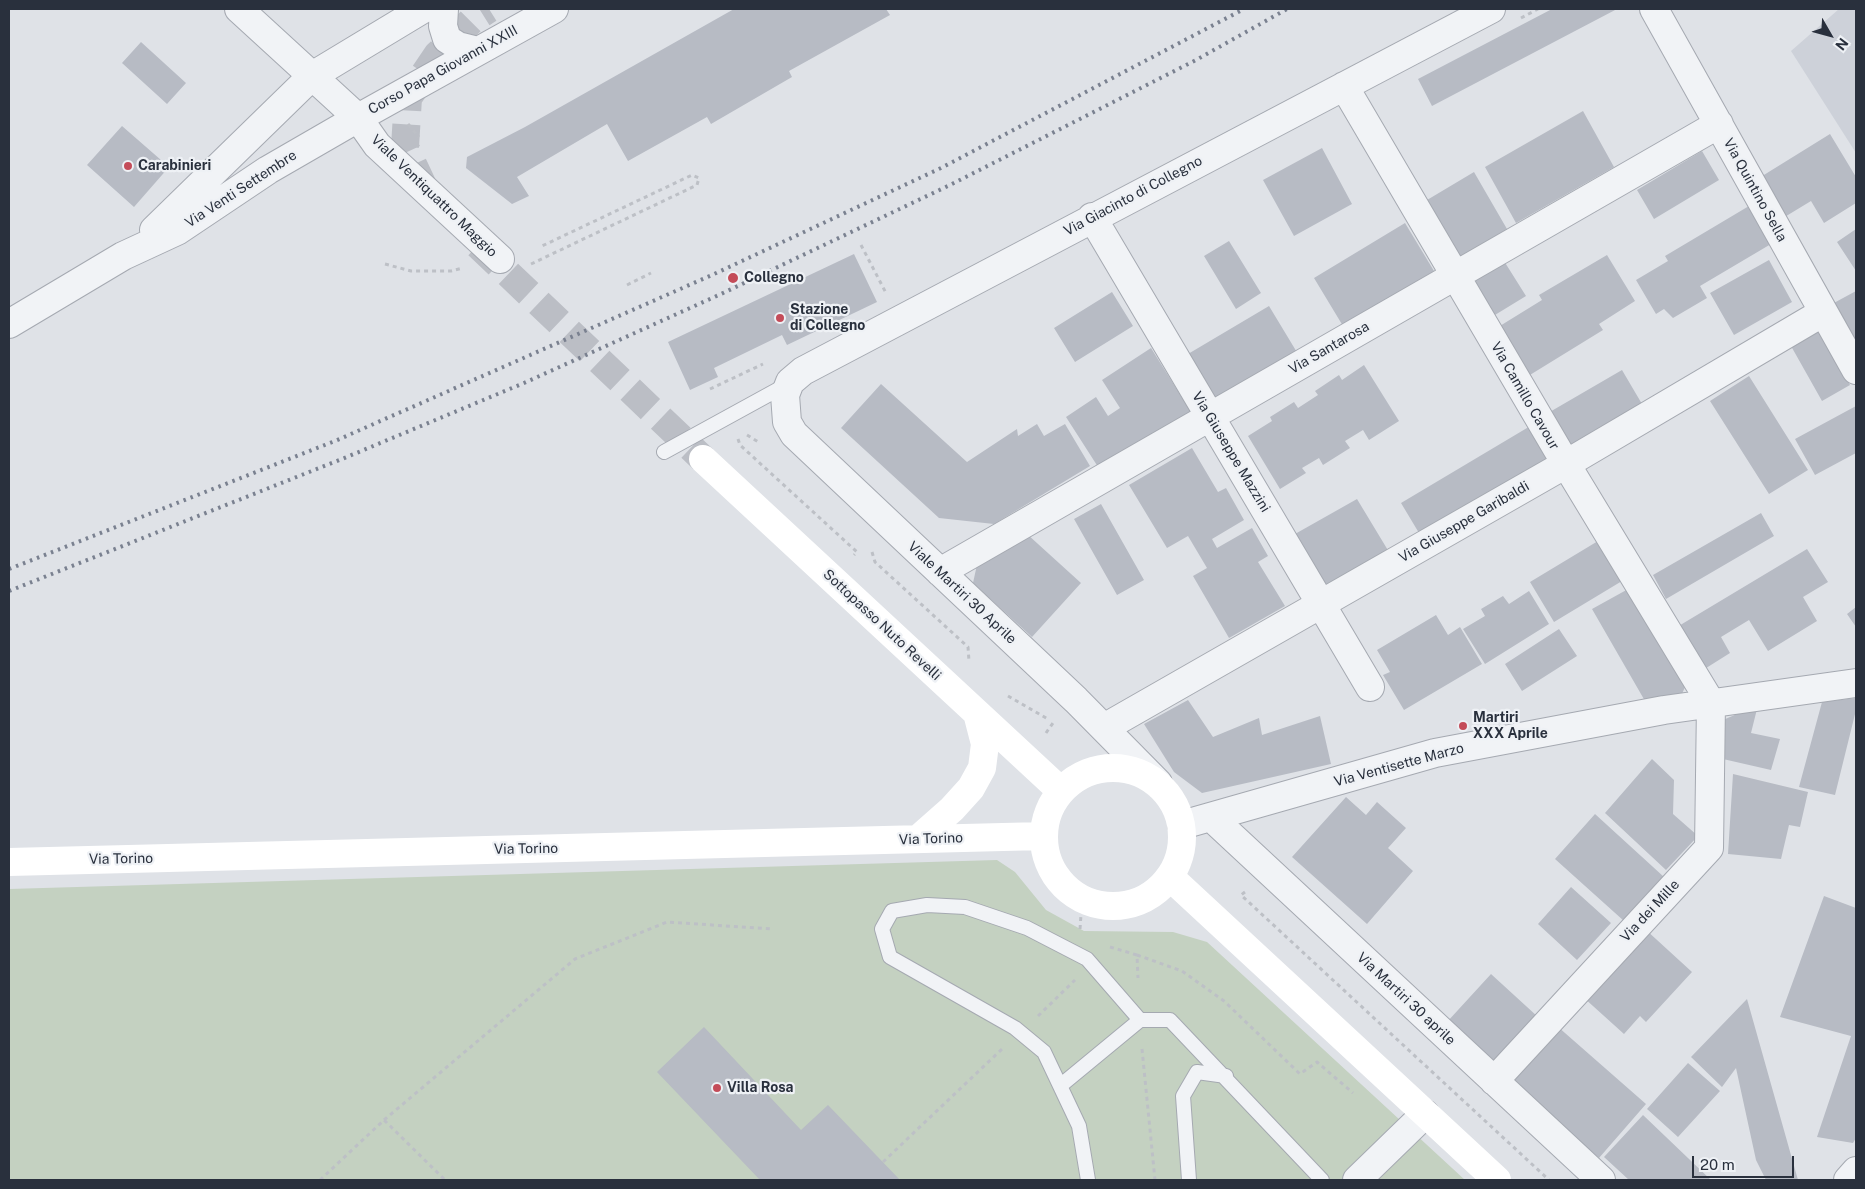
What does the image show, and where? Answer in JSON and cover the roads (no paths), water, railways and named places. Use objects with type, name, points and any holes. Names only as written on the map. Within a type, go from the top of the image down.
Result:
[{"type":"street","name":"Viale Ventiquattro Maggio","points":[[238,9],[358,118],[377,145],[500,260]]},
{"type":"street","points":[[312,76],[424,9]]},
{"type":"street","points":[[444,9],[443,26],[447,39],[458,46],[478,51]]},
{"type":"street","name":"Corso Papa Giovanni XXIII","points":[[358,118],[554,9]]},
{"type":"street","name":"Via Giacinto di Collegno","points":[[788,389],[803,372],[1491,9]]},
{"type":"street","name":"Via Quintino Sella","points":[[1654,9],[1856,370]]},
{"type":"street","name":"Via Venti Settembre","points":[[122,256],[169,218],[241,143],[312,76]]},
{"type":"street","name":"Via Camillo Cavour","points":[[1344,86],[1566,464],[1711,703]]},
{"type":"street","name":"Via Venti Settembre","points":[[9,324],[122,256],[176,231],[268,170],[358,118]]},
{"type":"street","name":"Via Santarosa","points":[[940,572],[1719,124]]},
{"type":"street","name":"Via Giuseppe Mazzini","points":[[1092,218],[1370,687]]},
{"type":"street","name":"Via Giuseppe Garibaldi","points":[[1104,728],[1566,464],[1822,312]]},
{"type":"street","name":"Viale Martiri 30 Aprile","points":[[788,389],[787,422],[794,434],[1104,728],[1158,783]]},
{"type":"street","name":"Sottopasso Nuto Revelli","points":[[703,459],[1060,790]]},
{"type":"street","name":"Via Ventisette Marzo","points":[[1182,825],[1435,753],[1711,703],[1856,683]]},
{"type":"street","name":"Via dei Mille","points":[[1494,1081],[1709,848],[1711,703]]},
{"type":"street","points":[[918,839],[952,809],[971,788],[982,768],[985,744],[976,713]]},
{"type":"street","points":[[1108,767],[1134,770],[1158,783],[1173,802],[1182,825],[1181,852],[1170,877],[1154,894],[1132,904],[1106,907],[1082,900],[1061,884],[1047,862],[1043,836],[1048,811],[1060,790],[1082,774],[1108,767]]},
{"type":"street","name":"Via Martiri 30 aprile","points":[[1211,817],[1601,1180]]},
{"type":"street","name":"Via Torino","points":[[9,862],[1043,836]]},
{"type":"street","points":[[1170,877],[1497,1180]]},
{"type":"street","points":[[1357,1180],[1425,1114]]},
{"type":"street","points":[[1848,1180],[1856,1171]]},
{"type":"lane","points":[[664,452],[726,416],[788,389]]},
{"type":"lane","points":[[1088,1180],[1079,1126],[1044,1052],[1020,1032],[890,957],[882,929],[892,911],[927,905],[965,907],[1027,928],[1087,959],[1140,1020]]},
{"type":"lane","points":[[1060,1086],[1140,1020],[1170,1020],[1226,1076],[1322,1180]]},
{"type":"lane","points":[[1189,1180],[1183,1096],[1197,1072],[1226,1076]]},
{"type":"tunnel","points":[[425,190],[405,147],[408,98],[437,55],[473,19],[489,9]]},
{"type":"tunnel","points":[[478,245],[703,459]]},
{"type":"railway","points":[[9,569],[335,441],[712,275],[941,168],[1244,9]]},
{"type":"railway","points":[[9,591],[342,459],[524,383],[721,294],[950,185],[1196,60],[1287,9]]},
{"type":"place","name":"Carabinieri","points":[[128,166]]},
{"type":"place","name":"Collegno","points":[[733,278]]},
{"type":"place","name":"Stazione di Collegno","points":[[780,318]]},
{"type":"place","name":"Martiri XXX Aprile","points":[[1463,726]]},
{"type":"place","name":"Villa Rosa","points":[[717,1088]]}]
